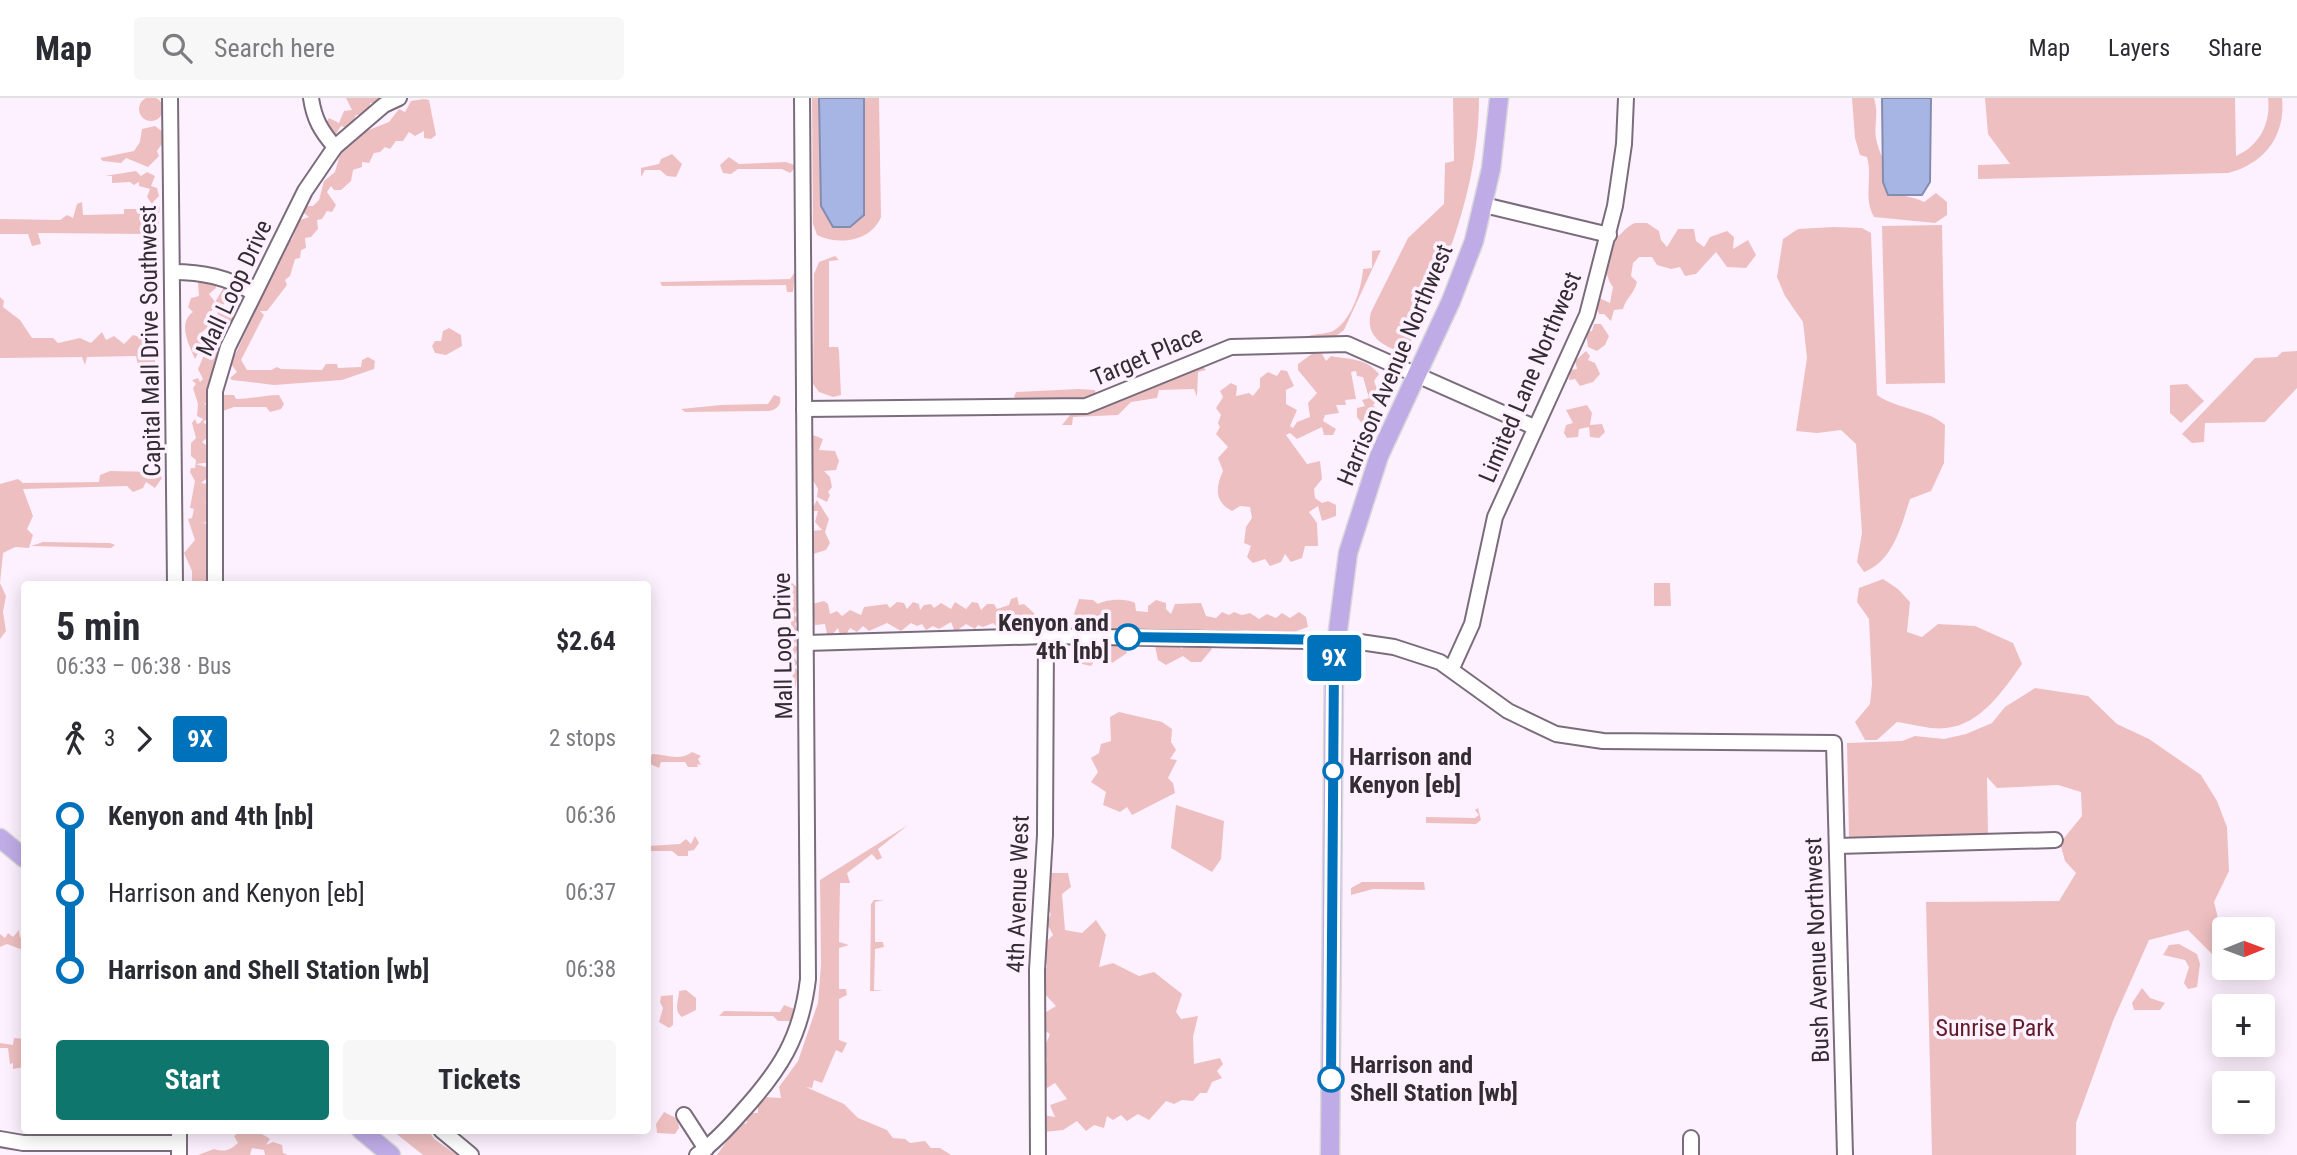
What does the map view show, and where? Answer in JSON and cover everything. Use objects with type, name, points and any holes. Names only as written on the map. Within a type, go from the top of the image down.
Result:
[{"type":"main road","name":"Harrison Avenue Northwest","points":[[1330,1155],[1334,661],[1348,553],[1359,510],[1379,456],[1464,270],[1484,205],[1499,98]]},
{"type":"main road","points":[[0,838],[21,856]]},
{"type":"main road","points":[[367,1134],[391,1155]]},
{"type":"street","name":"Capital Mall Drive Southwest","points":[[170,98],[175,581]]},
{"type":"street","points":[[311,98],[313,115],[320,130],[335,147]]},
{"type":"street","name":"Mall Loop Drive","points":[[215,581],[215,391],[228,347],[305,191],[335,147],[384,105],[399,98]]},
{"type":"street","name":"Mall Loop Drive","points":[[701,1152],[748,1105],[785,1060],[801,1022],[806,1001],[802,98]]},
{"type":"street","name":"Limited Lane Northwest","points":[[1452,668],[1472,624],[1495,517],[1587,315],[1609,235],[1624,144],[1626,98]]},
{"type":"street","points":[[1484,205],[1609,235]]},
{"type":"street","points":[[172,272],[206,272],[230,279],[254,293]]},
{"type":"street","name":"Target Place","points":[[804,409],[1086,406],[1236,346],[1347,344],[1534,427]]},
{"type":"street","points":[[806,643],[1046,636],[1336,640],[1394,647],[1452,668]]},
{"type":"street","name":"4th Avenue West","points":[[1038,1155],[1037,970],[1045,835],[1046,636]]},
{"type":"street","name":"Bush Avenue Northwest","points":[[1452,668],[1508,711],[1535,726],[1581,739],[1834,743],[1845,1155]]},
{"type":"street","points":[[1837,846],[2055,840]]},
{"type":"street","points":[[684,1115],[701,1152]]},
{"type":"street","points":[[445,1134],[471,1155]]},
{"type":"street","points":[[1690,1138],[1691,1155]]},
{"type":"street","points":[[0,1139],[23,1143],[179,1143]]},
{"type":"green space","points":[[151,97],[159,101],[163,109],[159,117],[151,121],[143,117],[139,109],[143,101]]},
{"type":"green space","points":[[346,98],[386,98],[381,103],[370,103],[364,114],[356,115],[349,129],[341,126],[336,134],[324,126],[329,118],[339,123],[344,111],[352,110]]},
{"type":"green space","points":[[812,98],[879,98],[881,217],[870,231],[854,239],[835,240],[817,235],[813,224]]},
{"type":"green space","points":[[1453,98],[1479,98],[1478,131],[1467,195],[1447,257],[1422,318],[1408,347],[1395,350],[1374,336],[1370,326],[1371,312],[1408,238],[1444,204],[1445,163],[1454,161]]},
{"type":"green space","points":[[1852,98],[1874,98],[1876,138],[1889,175],[1890,188],[1924,202],[1936,193],[1947,202],[1947,215],[1935,223],[1874,217],[1869,202],[1867,157],[1860,155],[1855,138]]},
{"type":"green space","points":[[1985,98],[2235,98],[2236,156],[2252,146],[2262,132],[2268,116],[2268,98],[2282,98],[2282,112],[2276,136],[2270,146],[2252,163],[2228,173],[1978,179],[1978,165],[2010,164],[1988,134]]},
{"type":"green space","points":[[429,100],[436,135],[431,139],[424,138],[424,131],[415,136],[409,132],[403,141],[396,141],[390,149],[385,147],[374,153],[369,163],[362,162],[362,167],[353,170],[351,181],[341,190],[334,190],[331,186],[327,192],[336,205],[332,212],[327,211],[322,219],[317,220],[318,229],[311,237],[305,238],[306,248],[301,250],[300,258],[295,259],[290,276],[285,280],[287,285],[267,311],[260,311],[264,315],[241,360],[247,370],[271,370],[277,367],[322,370],[326,364],[337,364],[338,368],[361,367],[362,360],[368,357],[375,361],[374,369],[342,380],[274,385],[232,380],[230,378],[237,372],[231,364],[261,298],[257,291],[279,265],[279,254],[285,253],[282,248],[292,239],[300,220],[309,217],[301,211],[302,206],[313,206],[319,200],[324,181],[335,172],[341,151],[353,143],[356,135],[389,122],[399,109],[405,112],[411,101]]},
{"type":"green space","points":[[155,126],[163,132],[164,141],[157,151],[159,156],[148,167],[126,158],[121,163],[103,161],[100,158],[134,151],[140,142],[142,129]]},
{"type":"green space","points":[[672,154],[682,164],[676,177],[667,176],[660,170],[645,170],[641,177],[641,168],[659,164],[661,159]]},
{"type":"green space","points":[[729,157],[739,164],[786,162],[797,166],[790,173],[782,169],[738,169],[731,174],[723,173],[720,165]]},
{"type":"green space","points":[[136,171],[141,176],[147,172],[155,176],[151,186],[157,188],[159,196],[153,202],[160,207],[159,213],[153,217],[159,220],[159,228],[152,232],[157,235],[156,242],[147,240],[150,234],[146,230],[145,234],[38,233],[41,244],[32,246],[28,234],[0,234],[0,219],[60,220],[67,215],[73,218],[77,204],[82,202],[83,215],[124,214],[124,209],[146,209],[152,204],[147,197],[150,189],[139,186],[139,182],[134,185],[130,182],[112,183],[112,176],[105,176]]},
{"type":"green space","points":[[1635,223],[1647,223],[1659,231],[1661,240],[1667,247],[1678,229],[1694,229],[1696,241],[1704,247],[1710,237],[1727,231],[1734,237],[1733,249],[1748,240],[1756,255],[1746,268],[1727,267],[1716,252],[1696,274],[1685,276],[1680,267],[1671,269],[1657,265],[1652,257],[1639,257],[1633,263],[1631,276],[1637,282],[1636,286],[1623,309],[1614,310],[1611,321],[1604,314],[1599,314],[1595,304],[1599,298],[1610,303],[1613,287],[1606,266],[1609,243]]},
{"type":"green space","points":[[1942,225],[1945,383],[1886,384],[1882,226]]},
{"type":"green space","points":[[1862,228],[1871,233],[1877,395],[1894,404],[1930,416],[1945,425],[1944,463],[1931,491],[1910,499],[1899,532],[1889,551],[1874,567],[1864,572],[1857,562],[1862,533],[1856,444],[1841,430],[1817,433],[1796,431],[1807,358],[1803,322],[1785,296],[1777,277],[1783,239],[1798,229]]},
{"type":"green space","points":[[1381,250],[1344,330],[1336,336],[1309,336],[1329,332],[1342,324],[1355,302],[1363,269],[1372,268],[1372,251]]},
{"type":"green space","points":[[835,256],[839,260],[829,261],[829,347],[838,347],[839,351],[841,395],[833,397],[819,392],[813,384],[814,274],[819,262]]},
{"type":"green space","points":[[795,272],[793,292],[787,292],[786,285],[662,286],[660,282],[790,279]]},
{"type":"green space","points":[[205,277],[215,282],[216,288],[209,294],[215,302],[226,284],[235,292],[225,297],[225,303],[221,306],[223,309],[236,305],[240,308],[236,320],[226,322],[232,332],[223,342],[214,344],[221,351],[221,356],[214,361],[219,366],[217,377],[209,381],[211,400],[204,404],[208,405],[211,416],[203,422],[208,426],[209,436],[202,442],[213,450],[211,462],[196,464],[209,468],[210,476],[201,483],[208,484],[209,500],[205,502],[212,508],[209,519],[204,523],[212,526],[207,568],[212,577],[207,581],[192,581],[192,571],[184,553],[195,540],[188,519],[192,518],[194,509],[190,508],[195,481],[190,472],[191,468],[195,468],[196,460],[191,456],[191,443],[196,438],[192,423],[195,419],[197,424],[200,423],[203,419],[197,416],[198,404],[193,388],[196,384],[192,380],[198,378],[200,382],[203,379],[198,369],[220,318],[215,308],[206,315],[208,327],[201,333],[204,343],[195,359],[185,329],[188,317],[193,312],[188,307],[191,298],[199,296],[198,283]]},
{"type":"green space","points":[[0,297],[4,301],[3,307],[20,320],[32,338],[53,338],[58,343],[80,338],[91,343],[102,332],[106,340],[114,336],[124,344],[133,335],[147,339],[148,331],[155,331],[155,365],[138,365],[136,356],[87,357],[85,365],[82,357],[0,358]]},
{"type":"green space","points":[[1594,324],[1601,324],[1609,336],[1605,345],[1597,351],[1588,347],[1586,332],[1592,331]]},
{"type":"green space","points":[[449,328],[461,335],[462,346],[446,355],[435,353],[432,346],[435,341],[441,341],[443,331]]},
{"type":"green space","points":[[1586,351],[1590,356],[1588,360],[1595,363],[1600,374],[1593,382],[1580,386],[1575,379],[1569,380],[1570,370],[1577,369],[1575,361]]},
{"type":"green space","points":[[2297,351],[2297,388],[2265,422],[2205,423],[2204,442],[2192,443],[2182,434],[2255,358],[2277,357],[2282,352]]},
{"type":"green space","points":[[1313,353],[1322,354],[1326,361],[1331,356],[1351,359],[1374,369],[1379,374],[1374,381],[1380,397],[1373,405],[1378,411],[1373,423],[1364,426],[1357,417],[1357,408],[1365,406],[1362,400],[1369,398],[1363,377],[1357,376],[1356,371],[1351,372],[1356,399],[1345,400],[1346,405],[1336,405],[1339,413],[1325,415],[1323,421],[1336,429],[1333,435],[1324,435],[1322,427],[1297,439],[1290,433],[1286,435],[1307,464],[1320,461],[1322,479],[1314,489],[1315,498],[1322,503],[1328,501],[1336,505],[1336,516],[1322,521],[1318,506],[1309,512],[1317,523],[1318,546],[1305,546],[1302,558],[1291,562],[1285,554],[1281,562],[1270,566],[1265,559],[1253,563],[1247,557],[1251,546],[1244,543],[1246,527],[1252,518],[1250,507],[1240,506],[1232,511],[1222,503],[1218,494],[1223,471],[1218,458],[1228,447],[1216,434],[1221,415],[1216,408],[1223,397],[1220,391],[1231,383],[1237,386],[1236,396],[1249,393],[1253,396],[1260,387],[1260,378],[1268,372],[1277,376],[1281,370],[1287,371],[1294,386],[1286,390],[1286,404],[1297,410],[1290,426],[1293,428],[1297,422],[1310,417],[1308,403],[1317,393],[1298,370],[1298,364]]},
{"type":"green space","points":[[1203,367],[1206,370],[1198,372],[1197,397],[1194,389],[1159,390],[1157,398],[1131,402],[1118,415],[1073,417],[1072,425],[1062,425],[1071,414],[1096,411]]},
{"type":"green space","points":[[2187,384],[2204,401],[2181,423],[2170,413],[2170,385]]},
{"type":"green space","points":[[1095,390],[1096,395],[1084,399],[1019,400],[1014,397],[1016,392]]},
{"type":"green space","points":[[223,395],[234,395],[236,399],[279,395],[284,404],[281,409],[270,412],[266,407],[234,407],[223,411],[220,400]]},
{"type":"green space","points":[[774,395],[780,397],[780,402],[776,408],[769,411],[685,412],[681,409],[768,404]]},
{"type":"green space","points":[[1587,405],[1592,413],[1590,425],[1602,424],[1605,432],[1599,438],[1590,437],[1589,427],[1579,429],[1578,437],[1567,438],[1564,433],[1566,425],[1573,423],[1566,410]]},
{"type":"green space","points":[[808,433],[823,439],[819,450],[835,451],[839,461],[836,470],[824,471],[830,477],[832,487],[828,492],[830,495],[827,502],[817,497],[818,489],[810,475],[812,471],[803,462]]},
{"type":"green space","points":[[110,471],[157,472],[162,478],[155,488],[146,482],[143,488],[133,492],[127,486],[23,489],[33,516],[27,529],[33,535],[29,548],[15,547],[3,553],[0,583],[0,484],[18,479],[23,483],[99,482],[100,475]]},
{"type":"green space","points":[[817,500],[829,519],[825,532],[830,543],[826,550],[813,554],[803,548],[809,531],[822,530],[815,522],[818,511],[811,511]]},
{"type":"green space","points":[[43,542],[115,545],[111,548],[31,546]]},
{"type":"green space","points":[[774,579],[787,579],[797,587],[798,609],[794,615],[799,619],[795,624],[798,638],[794,645],[798,648],[794,657],[798,663],[794,667],[798,671],[795,690],[791,682],[794,670],[789,663],[793,655],[790,649],[793,634],[789,612],[793,608],[788,603],[792,591],[786,590],[786,583]]},
{"type":"green space","points":[[1883,579],[1898,589],[1910,602],[1907,632],[1922,637],[1938,624],[1975,626],[2013,643],[2022,664],[1981,713],[1959,725],[1946,728],[1928,728],[1897,722],[1877,740],[1865,740],[1855,722],[1870,704],[1872,684],[1869,619],[1857,602],[1859,588]]},
{"type":"green space","points":[[0,583],[6,596],[3,612],[6,631],[0,639]]},
{"type":"green space","points":[[1654,583],[1670,583],[1671,606],[1654,606]]},
{"type":"green space","points":[[1017,597],[1019,605],[1024,604],[1034,613],[1035,621],[1021,632],[1008,626],[998,628],[993,623],[983,627],[978,625],[975,629],[966,624],[955,632],[951,622],[939,629],[933,626],[926,630],[922,624],[917,626],[911,623],[901,631],[887,623],[869,631],[863,626],[857,632],[850,628],[847,633],[840,635],[838,628],[831,636],[827,634],[825,624],[815,625],[812,604],[824,601],[828,604],[830,614],[837,611],[842,616],[850,610],[861,615],[864,607],[887,604],[890,608],[897,602],[904,603],[907,609],[913,602],[919,604],[920,610],[924,605],[931,604],[934,608],[941,603],[951,609],[955,602],[966,609],[972,602],[978,603],[981,610],[987,604],[994,604],[997,609],[1009,605],[1011,599]]},
{"type":"green space","points":[[1079,599],[1093,600],[1098,604],[1111,600],[1127,600],[1135,603],[1136,611],[1148,612],[1148,606],[1156,600],[1166,603],[1166,609],[1171,614],[1175,604],[1201,603],[1206,616],[1216,618],[1222,612],[1229,615],[1234,612],[1242,615],[1250,613],[1259,619],[1267,614],[1276,618],[1282,613],[1290,618],[1299,612],[1306,617],[1308,627],[1288,634],[1245,630],[1177,634],[1162,631],[1159,641],[1174,642],[1182,649],[1185,644],[1206,642],[1212,649],[1201,662],[1191,662],[1183,656],[1166,665],[1158,660],[1152,632],[1139,630],[1126,634],[1123,644],[1127,653],[1112,663],[1101,651],[1091,666],[1082,664],[1076,642],[1083,633],[1075,626],[1075,620],[1079,617],[1074,614]]},
{"type":"green space","name":"Sunrise Park","points":[[2035,688],[2088,696],[2117,724],[2149,739],[2201,775],[2217,801],[2227,827],[2229,871],[2214,902],[2218,917],[2212,917],[2212,954],[2188,930],[2149,940],[2113,1021],[2076,1123],[2076,1155],[1932,1155],[1926,902],[2059,901],[2076,873],[2065,861],[2060,843],[2082,816],[2081,792],[2058,785],[1997,788],[1987,777],[1988,834],[1849,837],[1847,743],[1902,741],[1915,736],[1944,739],[1966,734],[1992,723],[2005,707]]},
{"type":"green space","points":[[1119,712],[1162,722],[1172,729],[1171,742],[1176,750],[1170,759],[1177,760],[1168,778],[1173,783],[1175,793],[1132,815],[1127,807],[1120,812],[1103,805],[1106,792],[1091,782],[1098,772],[1091,758],[1099,753],[1101,744],[1111,741],[1110,717]]},
{"type":"green space","points":[[692,752],[701,756],[698,759],[701,765],[688,767],[685,762],[661,762],[659,768],[651,764],[652,754],[677,757]]},
{"type":"green space","points":[[1176,805],[1224,821],[1221,859],[1212,872],[1171,848]]},
{"type":"green space","points":[[1478,808],[1481,820],[1476,824],[1426,823],[1426,817],[1475,818],[1479,815],[1475,810]]},
{"type":"green space","points":[[908,825],[878,849],[882,858],[877,860],[872,854],[847,873],[850,883],[840,883],[839,942],[849,945],[839,948],[839,989],[846,989],[847,995],[839,999],[839,1040],[847,1043],[842,1053],[836,1050],[822,1083],[814,1080],[812,1088],[806,1087],[844,1104],[858,1118],[887,1130],[893,1138],[905,1139],[910,1143],[925,1141],[931,1148],[940,1148],[951,1155],[717,1155],[738,1125],[747,1123],[746,1119],[751,1113],[758,1113],[758,1106],[765,1097],[781,1098],[779,1087],[798,1061],[818,1003],[821,965],[820,880]]},
{"type":"green space","points":[[695,836],[699,843],[694,850],[688,851],[688,856],[678,856],[672,851],[651,851],[651,846],[680,844],[686,839],[691,844]]},
{"type":"green space","points":[[1051,873],[1068,873],[1071,887],[1062,894],[1065,930],[1082,933],[1096,920],[1106,935],[1099,967],[1113,963],[1139,976],[1154,972],[1182,994],[1176,1012],[1181,1019],[1198,1016],[1193,1037],[1194,1064],[1220,1058],[1223,1064],[1217,1071],[1222,1078],[1212,1082],[1207,1093],[1200,1093],[1193,1101],[1182,1100],[1174,1104],[1166,1101],[1149,1120],[1138,1114],[1127,1121],[1121,1115],[1113,1120],[1107,1116],[1104,1128],[1094,1125],[1086,1131],[1077,1121],[1063,1130],[1044,1132],[1043,1115],[1055,1117],[1050,1105],[1067,1099],[1055,1083],[1047,1088],[1041,1071],[1047,1060],[1043,1051],[1050,1034],[1041,1028],[1043,1014],[1056,1006],[1041,990],[1041,974],[1047,967],[1043,945],[1053,935],[1047,923],[1051,914],[1043,901],[1050,892],[1046,883]]},
{"type":"green space","points":[[1362,882],[1424,882],[1425,890],[1373,889],[1351,895],[1351,888]]},
{"type":"green space","points":[[874,900],[884,900],[875,902],[875,942],[883,942],[884,947],[875,949],[874,990],[884,991],[870,991],[871,904]]},
{"type":"green space","points":[[19,930],[21,949],[7,944],[0,947],[0,934],[5,938],[8,933],[13,937]]},
{"type":"green space","points":[[2179,944],[2197,954],[2200,964],[2197,987],[2188,989],[2184,983],[2189,967],[2185,960],[2163,955],[2169,945]]},
{"type":"green space","points":[[2142,988],[2150,998],[2165,1003],[2160,1010],[2134,1010],[2132,1003]]},
{"type":"green space","points":[[686,990],[696,998],[696,1010],[682,1017],[677,1008],[679,991]]},
{"type":"green space","points":[[673,995],[673,1025],[669,1028],[659,1022],[663,1008],[660,1002],[661,996]]},
{"type":"green space","points":[[784,1005],[797,1010],[790,1021],[778,1021],[773,1016],[719,1016],[724,1011],[780,1012]]},
{"type":"green space","points":[[14,1038],[21,1039],[21,1068],[13,1069],[8,1048],[0,1048],[0,1043],[13,1045]]},
{"type":"green space","points":[[664,1112],[678,1119],[679,1128],[675,1134],[657,1133],[656,1124]]},
{"type":"green space","points":[[262,1134],[270,1139],[266,1145],[273,1142],[282,1145],[283,1153],[288,1155],[265,1155],[264,1150],[252,1148],[250,1155],[198,1155],[214,1149],[224,1151],[232,1148],[238,1143],[234,1136]]},
{"type":"green space","points":[[397,1134],[431,1134],[457,1155],[423,1155]]},
{"type":"water","points":[[819,98],[864,98],[864,215],[850,227],[833,227],[821,206]]},
{"type":"water","points":[[1882,98],[1931,98],[1930,182],[1922,195],[1888,195],[1883,182]]},
{"type":"bus line","name":"9X","points":[[1128,637],[1336,640],[1331,1079]]},
{"type":"place","name":"Kenyon and 4th [nb]","points":[[1128,637]]},
{"type":"place","name":"Harrison and Kenyon [eb]","points":[[1333,771]]},
{"type":"place","name":"Harrison and Shell Station [wb]","points":[[1331,1079]]}]
